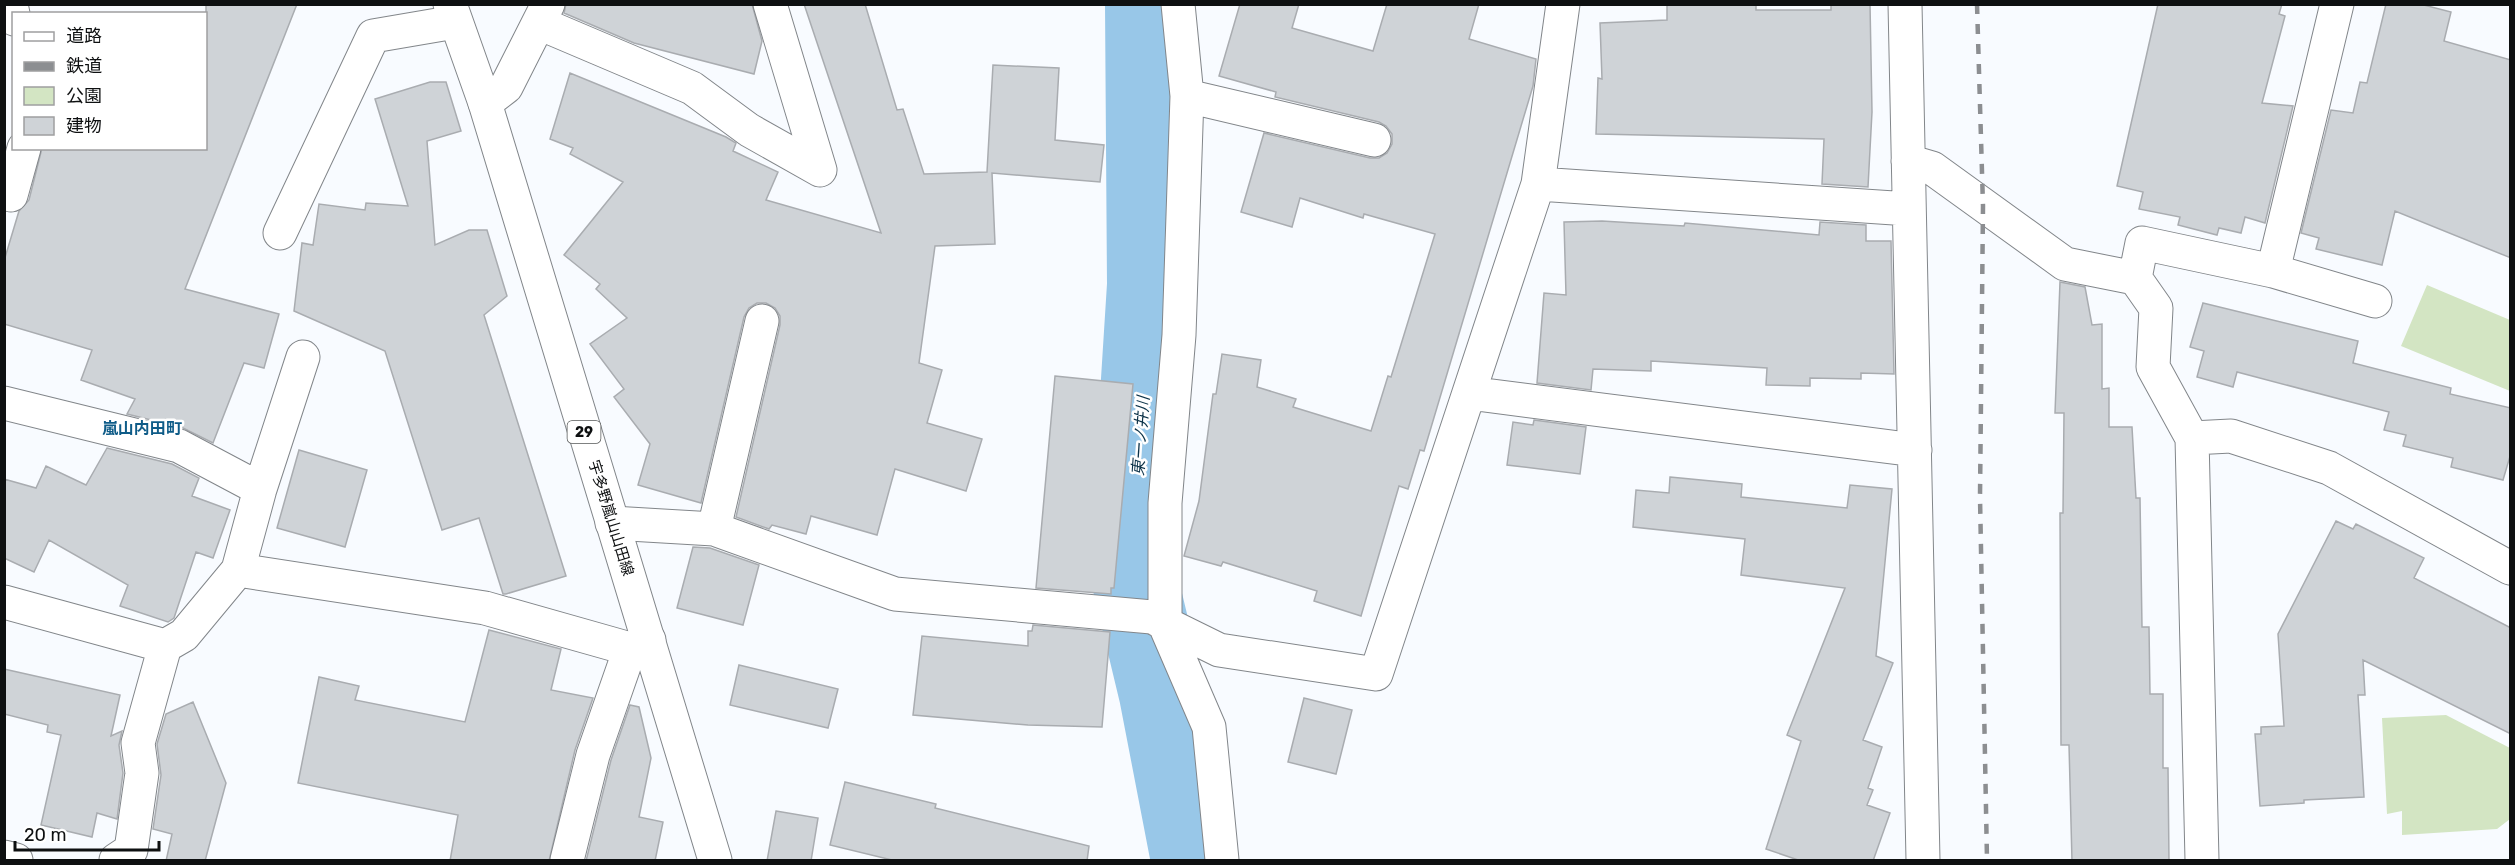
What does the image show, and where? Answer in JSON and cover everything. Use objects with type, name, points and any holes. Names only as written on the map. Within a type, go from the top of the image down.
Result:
[{"type":"street","points":[[485,103],[507,87],[543,14],[692,88],[748,130],[820,171],[770,4]]},
{"type":"street","points":[[1178,4],[1186,96],[1179,335],[1165,503],[1147,618],[1209,727],[1222,861]]},
{"type":"street","points":[[612,523],[714,530],[895,594],[1147,618],[1219,650],[1376,674],[1538,184],[1563,4]]},
{"type":"street","points":[[1905,4],[1923,861]]},
{"type":"street","points":[[2273,271],[2337,4]]},
{"type":"street","points":[[280,233],[373,36],[452,13]]},
{"type":"street","name":"宇多野嵐山山田線","points":[[452,13],[485,103],[612,523],[639,644],[715,861]]},
{"type":"street","points":[[1186,96],[1374,140]]},
{"type":"street","points":[[11,195],[23,150]]},
{"type":"street","points":[[1908,161],[1932,168],[2065,264],[2135,278],[2156,308],[2153,367],[2192,438],[2202,861]]},
{"type":"street","points":[[1538,184],[1909,209]]},
{"type":"street","points":[[2135,278],[2142,243],[2273,271],[2375,301]]},
{"type":"street","points":[[714,530],[762,321]]},
{"type":"street","points":[[116,861],[131,850],[142,773],[138,743],[165,646],[184,635],[238,570],[260,489],[303,357]]},
{"type":"street","points":[[1469,393],[1915,450]]},
{"type":"street","points":[[4,403],[179,446],[260,489]]},
{"type":"street","points":[[2192,438],[2231,436],[2329,468],[2511,568]]},
{"type":"street","points":[[238,570],[485,608],[639,644],[592,755],[567,861]]},
{"type":"street","points":[[4,602],[165,646]]},
{"type":"street","points":[[4,857],[16,861]]},
{"type":"green space","points":[[2427,285],[2510,320],[2510,391],[2401,346]]},
{"type":"green space","points":[[2446,715],[2510,748],[2510,819],[2497,829],[2402,835],[2402,811],[2387,814],[2382,718]]},
{"type":"building","points":[[206,4],[297,4],[185,289],[279,314],[264,368],[244,363],[213,443],[183,428],[127,414],[135,399],[81,380],[92,350],[4,324],[4,261],[19,211],[29,200],[42,150],[207,150]]},
{"type":"building","points":[[566,4],[752,4],[762,41],[754,74],[634,43],[564,13]]},
{"type":"building","points":[[804,4],[865,4],[897,110],[903,109],[924,174],[987,172],[993,65],[1059,68],[1055,140],[1104,145],[1100,182],[992,173],[995,244],[935,246],[919,363],[942,370],[927,423],[982,439],[966,491],[895,469],[877,535],[811,516],[806,534],[772,525],[769,529],[736,517],[780,325],[780,316],[775,308],[766,303],[757,303],[749,308],[744,317],[701,503],[638,485],[650,444],[614,397],[624,389],[590,344],[627,318],[596,289],[600,284],[564,255],[623,182],[570,154],[573,148],[550,139],[570,73],[736,143],[733,151],[778,172],[766,200],[881,233]]},
{"type":"building","points":[[1240,4],[1299,4],[1292,28],[1373,51],[1387,4],[1479,4],[1469,39],[1536,59],[1533,86],[1424,451],[1420,450],[1408,489],[1399,486],[1361,616],[1314,601],[1317,591],[1223,562],[1221,566],[1184,556],[1199,501],[1213,394],[1216,394],[1222,354],[1261,360],[1257,387],[1296,399],[1293,407],[1371,431],[1388,376],[1391,377],[1435,234],[1364,214],[1363,218],[1300,198],[1292,227],[1241,212],[1264,133],[1370,158],[1379,158],[1387,153],[1392,144],[1392,134],[1386,126],[1379,122],[1275,97],[1276,92],[1219,76]]},
{"type":"building","points":[[1667,4],[1756,4],[1756,10],[1831,10],[1831,4],[1870,4],[1872,112],[1868,187],[1822,184],[1824,139],[1596,134],[1598,78],[1602,79],[1600,23],[1667,20]]},
{"type":"building","points":[[2158,4],[2282,4],[2279,14],[2285,16],[2262,103],[2293,106],[2265,223],[2245,217],[2241,233],[2219,228],[2217,235],[2178,225],[2180,217],[2139,209],[2143,192],[2117,186]]},
{"type":"building","points":[[2386,4],[2420,4],[2451,12],[2444,41],[2511,60],[2511,258],[2395,211],[2382,265],[2316,249],[2319,238],[2301,233],[2331,110],[2353,113],[2360,82],[2367,83]]},
{"type":"building","points":[[430,82],[446,82],[461,131],[427,141],[435,245],[469,230],[487,230],[507,296],[484,315],[566,576],[506,594],[503,594],[479,518],[442,530],[385,351],[294,311],[302,243],[313,245],[319,204],[365,210],[366,203],[408,206],[375,99]]},
{"type":"building","points":[[1602,221],[1684,226],[1685,223],[1819,235],[1820,222],[1866,225],[1866,241],[1891,241],[1894,374],[1861,373],[1861,379],[1810,378],[1810,386],[1766,385],[1767,368],[1651,361],[1651,371],[1593,369],[1591,390],[1537,383],[1544,293],[1566,295],[1564,222]]},
{"type":"building","points":[[2060,282],[2085,287],[2092,325],[2102,324],[2102,389],[2109,388],[2109,427],[2132,427],[2136,498],[2140,498],[2142,627],[2149,627],[2150,694],[2163,694],[2163,768],[2168,768],[2169,861],[2072,861],[2069,745],[2061,745],[2060,513],[2063,513],[2064,413],[2055,413]]},
{"type":"building","points":[[2203,303],[2358,341],[2353,363],[2451,388],[2450,394],[2511,408],[2511,453],[2503,480],[2451,467],[2453,458],[2403,446],[2406,435],[2384,430],[2389,412],[2237,372],[2233,387],[2197,377],[2204,351],[2190,347]]},
{"type":"building","points":[[1055,376],[1133,384],[1114,588],[1111,588],[1111,594],[1036,588]]},
{"type":"building","points":[[1534,420],[1586,427],[1580,474],[1507,465],[1513,422],[1533,425]]},
{"type":"building","points":[[107,448],[172,464],[199,478],[192,496],[230,510],[213,558],[196,552],[174,618],[168,622],[120,606],[128,585],[49,540],[34,572],[4,558],[4,479],[36,488],[46,466],[86,485]]},
{"type":"building","points":[[299,450],[367,470],[345,547],[277,528]]},
{"type":"building","points":[[1670,477],[1742,484],[1741,497],[1847,508],[1850,485],[1892,489],[1876,656],[1893,663],[1863,740],[1882,747],[1868,788],[1873,790],[1867,805],[1890,813],[1873,861],[1801,861],[1766,849],[1801,741],[1787,735],[1845,588],[1741,575],[1745,539],[1633,527],[1636,490],[1669,493]]},
{"type":"building","points":[[2336,521],[2353,529],[2356,524],[2424,558],[2414,578],[2511,628],[2511,734],[2363,660],[2365,695],[2358,695],[2364,797],[2304,800],[2304,803],[2260,806],[2255,734],[2261,734],[2261,727],[2284,726],[2278,634]]},
{"type":"building","points":[[693,547],[710,548],[759,565],[743,625],[677,608]]},
{"type":"building","points":[[1033,625],[1110,632],[1102,727],[1028,725],[913,715],[922,636],[1028,646],[1028,631],[1032,631]]},
{"type":"building","points":[[489,630],[561,649],[551,690],[593,698],[575,750],[549,861],[450,861],[458,815],[298,783],[319,677],[359,686],[355,700],[465,722]]},
{"type":"building","points":[[739,665],[838,689],[828,728],[730,705]]},
{"type":"building","points":[[4,669],[120,695],[111,736],[122,731],[119,745],[123,773],[117,819],[97,813],[92,837],[41,825],[61,735],[47,732],[48,725],[4,714]]},
{"type":"building","points":[[1304,698],[1352,710],[1336,774],[1288,762]]},
{"type":"building","points":[[193,702],[226,783],[205,861],[166,861],[172,834],[153,829],[161,775],[157,744],[166,714]]},
{"type":"building","points":[[630,705],[639,707],[651,758],[639,817],[663,822],[655,861],[586,861],[611,760]]},
{"type":"building","points":[[845,782],[936,804],[935,808],[1089,846],[1087,861],[896,861],[830,845]]},
{"type":"building","points":[[776,811],[818,818],[811,861],[767,861]]},
{"type":"waterway","name":"東一ノ井川","points":[[1148,4],[1150,285],[1132,569],[1162,694],[1194,860]]},
{"type":"railway","points":[[1977,4],[1983,206],[1980,497],[1987,860]]},
{"type":"district","name":"嵐山内田町","points":[[142,428]]}]
